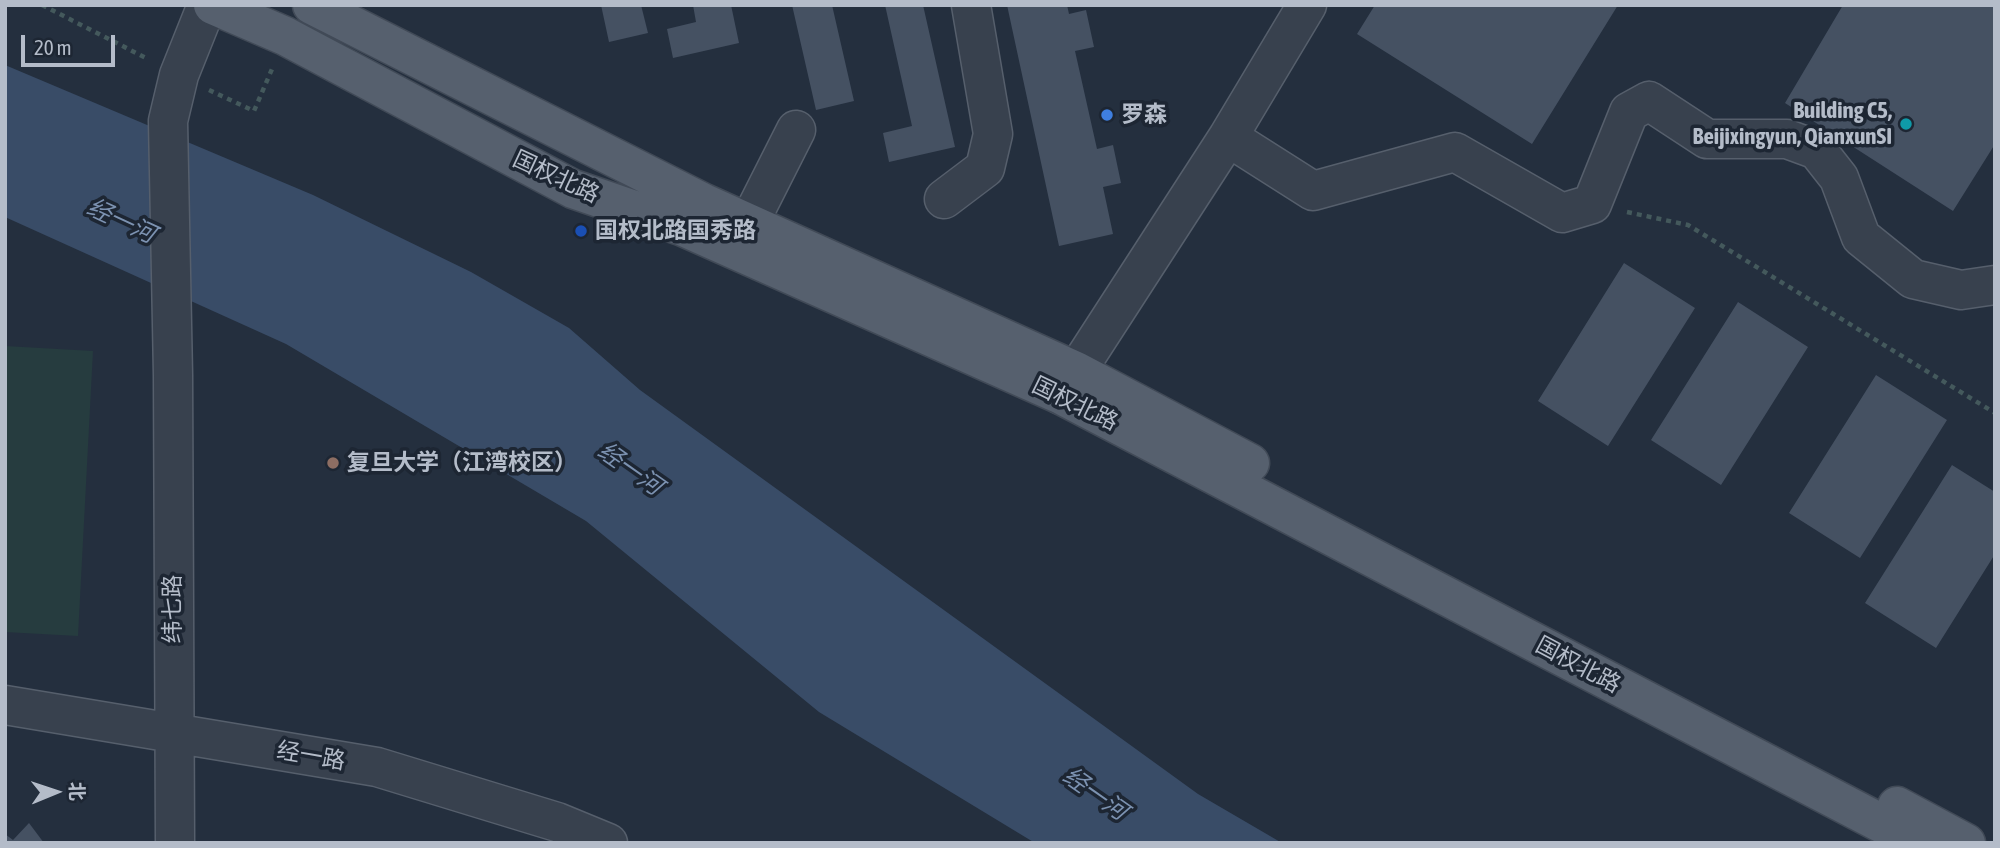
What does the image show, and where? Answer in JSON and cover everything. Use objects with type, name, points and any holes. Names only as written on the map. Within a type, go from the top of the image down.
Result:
[{"type":"main road","name":"国权北路","points":[[212,5],[285,36],[573,189],[681,226],[1068,383],[1919,843]]},
{"type":"main road","name":"国权北路","points":[[312,5],[1068,383],[1966,843]]},
{"type":"street","name":"纬七路","points":[[175,843],[169,121],[179,75],[206,5]]},
{"type":"street","points":[[944,200],[985,168],[993,134],[971,5]]},
{"type":"street","points":[[1068,383],[1228,137],[1307,5]]},
{"type":"street","points":[[1228,137],[1313,191],[1455,152],[1562,213],[1592,204],[1629,112],[1649,101],[1707,139],[1787,139],[1817,150],[1839,178],[1861,237],[1913,279],[1961,290],[1995,285]]},
{"type":"street","points":[[749,223],[796,130]]},
{"type":"street","name":"经一路","points":[[5,705],[377,767],[556,822],[608,843]]},
{"type":"path","points":[[1592,204],[1688,225],[1995,413]]},
{"type":"green space","points":[[5,346],[93,351],[78,636],[5,632]]},
{"type":"water","name":"经一河","points":[[5,65],[313,195],[471,272],[569,328],[640,390],[1198,794],[1282,843],[1035,843],[819,712],[586,521],[286,344],[5,217]]},
{"type":"building","points":[[601,5],[641,5],[648,33],[609,42]]},
{"type":"building","points":[[693,5],[731,5],[739,43],[673,58],[667,29],[696,22]]},
{"type":"building","points":[[792,5],[832,5],[854,101],[816,110]]},
{"type":"building","points":[[885,5],[923,5],[955,147],[889,162],[883,133],[912,126]]},
{"type":"building","points":[[1007,5],[1067,5],[1069,14],[1086,10],[1094,47],[1075,51],[1097,149],[1113,145],[1121,183],[1103,187],[1113,234],[1059,246]]},
{"type":"building","points":[[1375,5],[1618,5],[1532,144],[1357,34]]},
{"type":"building","name":"Building C5, Beijixingyun, QianxunSI","points":[[1843,5],[1995,5],[1995,144],[1953,211],[1785,103]]},
{"type":"building","points":[[1624,263],[1695,308],[1608,446],[1538,401]]},
{"type":"building","points":[[1738,302],[1808,347],[1721,485],[1651,440]]},
{"type":"building","points":[[1876,375],[1947,420],[1860,558],[1789,513]]},
{"type":"building","points":[[1952,465],[1995,492],[1995,554],[1936,648],[1865,603]]},
{"type":"building","points":[[29,823],[44,843],[5,843],[5,834],[13,840]]},
{"type":"place","name":"罗森","points":[[1107,115]]},
{"type":"place","name":"Building C5, Beijixingyun, QianxunSI","points":[[1906,124]]},
{"type":"place","name":"国权北路国秀路","points":[[581,231]]},
{"type":"place","name":"复旦大学（江湾校区）","points":[[333,463]]}]
